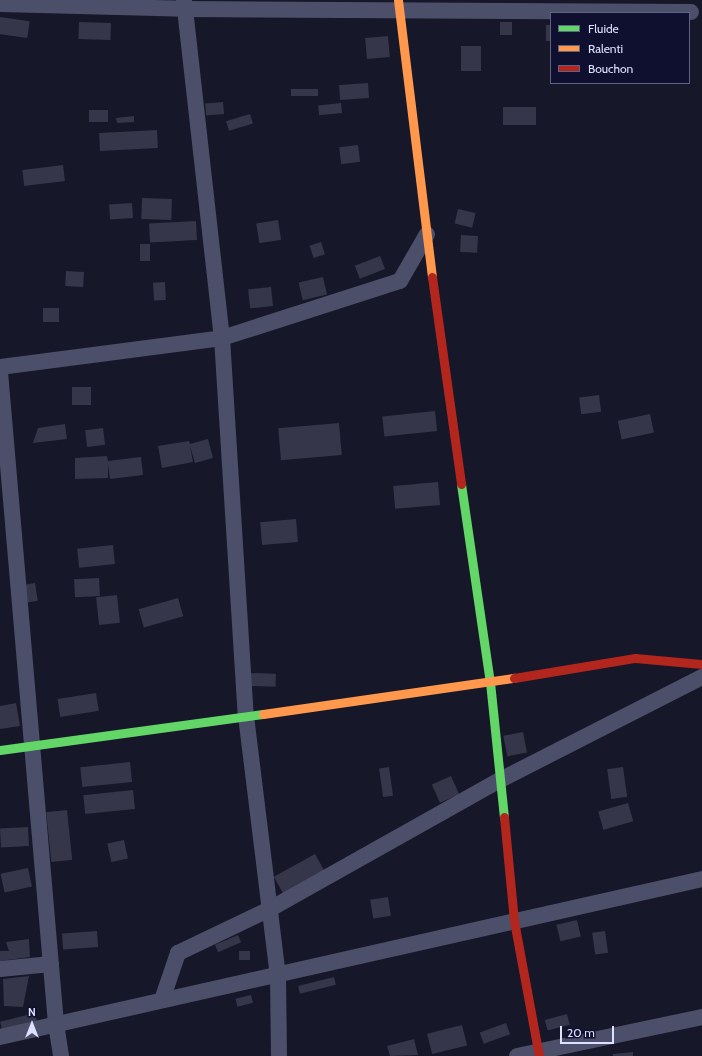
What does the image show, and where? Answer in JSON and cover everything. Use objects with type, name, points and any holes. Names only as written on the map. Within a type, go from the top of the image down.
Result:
[{"type":"street","points":[[0,4],[559,6],[690,12]]},
{"type":"street","points":[[185,4],[222,338],[246,716],[278,975],[279,1056]]},
{"type":"street","points":[[399,5],[427,234],[490,682],[514,921],[539,1054]]},
{"type":"street","points":[[0,367],[222,338],[400,281],[427,234]]},
{"type":"street","points":[[0,372],[56,1024],[61,1056]]},
{"type":"street","points":[[0,750],[490,682],[635,658],[702,664]]},
{"type":"street","points":[[162,1000],[178,953],[270,909],[500,780],[702,677]]},
{"type":"street","points":[[0,1037],[702,879]]},
{"type":"street","points":[[0,969],[51,964]]},
{"type":"street","points":[[517,1056],[539,1054],[702,1017]]},
{"type":"building","points":[[0,17],[30,21],[27,38],[0,34]]},
{"type":"building","points":[[79,22],[111,23],[110,40],[78,39]]},
{"type":"building","points":[[500,22],[512,22],[512,35],[500,35]]},
{"type":"building","points":[[546,25],[550,25],[550,41],[546,41]]},
{"type":"building","points":[[388,36],[390,57],[367,59],[365,38]]},
{"type":"building","points":[[461,46],[481,46],[481,71],[461,71]]},
{"type":"building","points":[[368,83],[369,98],[340,100],[339,85]]},
{"type":"building","points":[[291,89],[318,89],[318,96],[291,96]]},
{"type":"building","points":[[223,102],[224,114],[206,116],[205,104]]},
{"type":"building","points":[[341,103],[342,113],[319,115],[318,105]]},
{"type":"building","points":[[503,107],[536,107],[536,125],[503,125]]},
{"type":"building","points":[[89,110],[108,110],[108,122],[89,122]]},
{"type":"building","points":[[250,114],[253,124],[229,131],[226,121]]},
{"type":"building","points":[[134,116],[134,122],[117,123],[116,118]]},
{"type":"building","points":[[157,130],[158,148],[100,151],[99,133]]},
{"type":"building","points":[[358,145],[360,162],[341,164],[339,147]]},
{"type":"building","points":[[63,165],[65,181],[24,186],[22,170]]},
{"type":"building","points":[[142,198],[172,199],[171,220],[141,219]]},
{"type":"building","points":[[132,203],[133,218],[110,220],[109,205]]},
{"type":"building","points":[[458,209],[476,213],[472,228],[455,224]]},
{"type":"building","points":[[278,220],[281,240],[259,243],[256,223]]},
{"type":"building","points":[[196,221],[197,240],[150,242],[149,223]]},
{"type":"building","points":[[461,235],[478,236],[477,253],[460,252]]},
{"type":"building","points":[[321,242],[325,254],[314,258],[310,246]]},
{"type":"building","points":[[140,244],[150,244],[150,261],[140,261]]},
{"type":"building","points":[[380,256],[385,269],[360,279],[355,266]]},
{"type":"building","points":[[66,271],[84,272],[83,287],[65,286]]},
{"type":"building","points":[[323,277],[327,295],[303,300],[299,283]]},
{"type":"building","points":[[165,282],[166,300],[154,301],[153,283]]},
{"type":"building","points":[[271,287],[273,306],[250,308],[248,289]]},
{"type":"building","points":[[43,308],[59,308],[59,322],[43,322]]},
{"type":"building","points":[[72,387],[91,387],[91,405],[72,405]]},
{"type":"building","points":[[599,395],[601,412],[581,414],[579,397]]},
{"type":"building","points":[[435,411],[437,431],[384,436],[382,417]]},
{"type":"building","points":[[650,414],[654,433],[622,439],[618,421]]},
{"type":"building","points":[[339,423],[342,455],[281,460],[278,428]]},
{"type":"building","points":[[65,424],[67,439],[33,443],[38,428]]},
{"type":"building","points":[[103,428],[105,445],[87,447],[85,430]]},
{"type":"building","points":[[208,439],[213,458],[195,463],[190,446],[193,462],[162,468],[158,446],[189,441],[190,444]]},
{"type":"building","points":[[107,456],[108,461],[141,457],[143,475],[110,479],[108,464],[108,478],[75,479],[75,458]]},
{"type":"building","points":[[438,482],[440,505],[395,509],[393,486]]},
{"type":"building","points":[[296,519],[298,542],[262,545],[260,522]]},
{"type":"building","points":[[113,545],[115,564],[79,568],[77,549]]},
{"type":"building","points":[[99,578],[100,596],[75,597],[74,579]]},
{"type":"building","points":[[35,583],[38,601],[27,602],[24,585]]},
{"type":"building","points":[[117,595],[120,623],[99,625],[96,597]]},
{"type":"building","points":[[178,598],[183,616],[144,628],[139,609]]},
{"type":"building","points":[[251,673],[276,674],[276,687],[251,686]]},
{"type":"building","points":[[96,693],[99,711],[60,717],[57,699]]},
{"type":"building","points":[[16,703],[20,726],[0,729],[0,706]]},
{"type":"building","points":[[523,732],[527,753],[507,756],[503,736]]},
{"type":"building","points":[[130,762],[132,782],[82,787],[80,767]]},
{"type":"building","points":[[389,767],[393,796],[383,797],[379,768]]},
{"type":"building","points":[[623,767],[627,797],[611,799],[607,769]]},
{"type":"building","points":[[451,776],[459,794],[440,803],[432,785]]},
{"type":"building","points":[[133,790],[135,809],[85,814],[83,795]]},
{"type":"building","points":[[628,803],[633,821],[603,830],[598,812]]},
{"type":"building","points":[[67,810],[72,860],[51,862],[46,812]]},
{"type":"building","points":[[28,827],[29,846],[1,847],[0,828]]},
{"type":"building","points":[[124,840],[128,859],[111,862],[107,844]]},
{"type":"building","points":[[315,854],[327,876],[286,899],[274,877]]},
{"type":"building","points":[[28,868],[32,887],[5,892],[1,874]]},
{"type":"building","points":[[388,897],[391,916],[373,919],[370,900]]},
{"type":"building","points":[[577,920],[581,937],[560,941],[557,925]]},
{"type":"building","points":[[97,931],[98,947],[63,949],[62,933]]},
{"type":"building","points":[[605,931],[608,953],[595,955],[592,933]]},
{"type":"building","points":[[238,935],[241,942],[218,952],[215,945]]},
{"type":"building","points":[[29,939],[30,957],[0,961],[0,951],[9,951],[6,942]]},
{"type":"building","points":[[239,951],[250,951],[250,960],[239,960]]},
{"type":"building","points":[[29,976],[23,1007],[4,1006],[3,979]]},
{"type":"building","points":[[334,977],[336,985],[300,994],[298,986]]},
{"type":"building","points":[[251,995],[253,1003],[237,1007],[235,999]]},
{"type":"building","points":[[35,1013],[38,1025],[3,1033],[0,1022]]},
{"type":"building","points":[[567,1014],[570,1025],[548,1031],[545,1020]]},
{"type":"building","points":[[506,1023],[510,1034],[484,1044],[480,1033]]},
{"type":"building","points":[[462,1025],[467,1045],[432,1054],[427,1034]]},
{"type":"building","points":[[414,1039],[418,1055],[390,1056],[387,1046]]},
{"type":"building","points":[[633,1052],[633,1056],[613,1056],[613,1054]]},
{"type":"traffic: fast","points":[[461,484],[490,682],[504,817]]},
{"type":"traffic: fast","points":[[0,750],[263,714]]},
{"type":"traffic: slow","points":[[398,0],[432,277]]},
{"type":"traffic: slow","points":[[263,714],[514,678]]},
{"type":"traffic: jam","points":[[432,277],[461,484]]},
{"type":"traffic: jam","points":[[514,678],[635,658],[702,664]]},
{"type":"traffic: jam","points":[[504,817],[514,921],[539,1056]]}]
